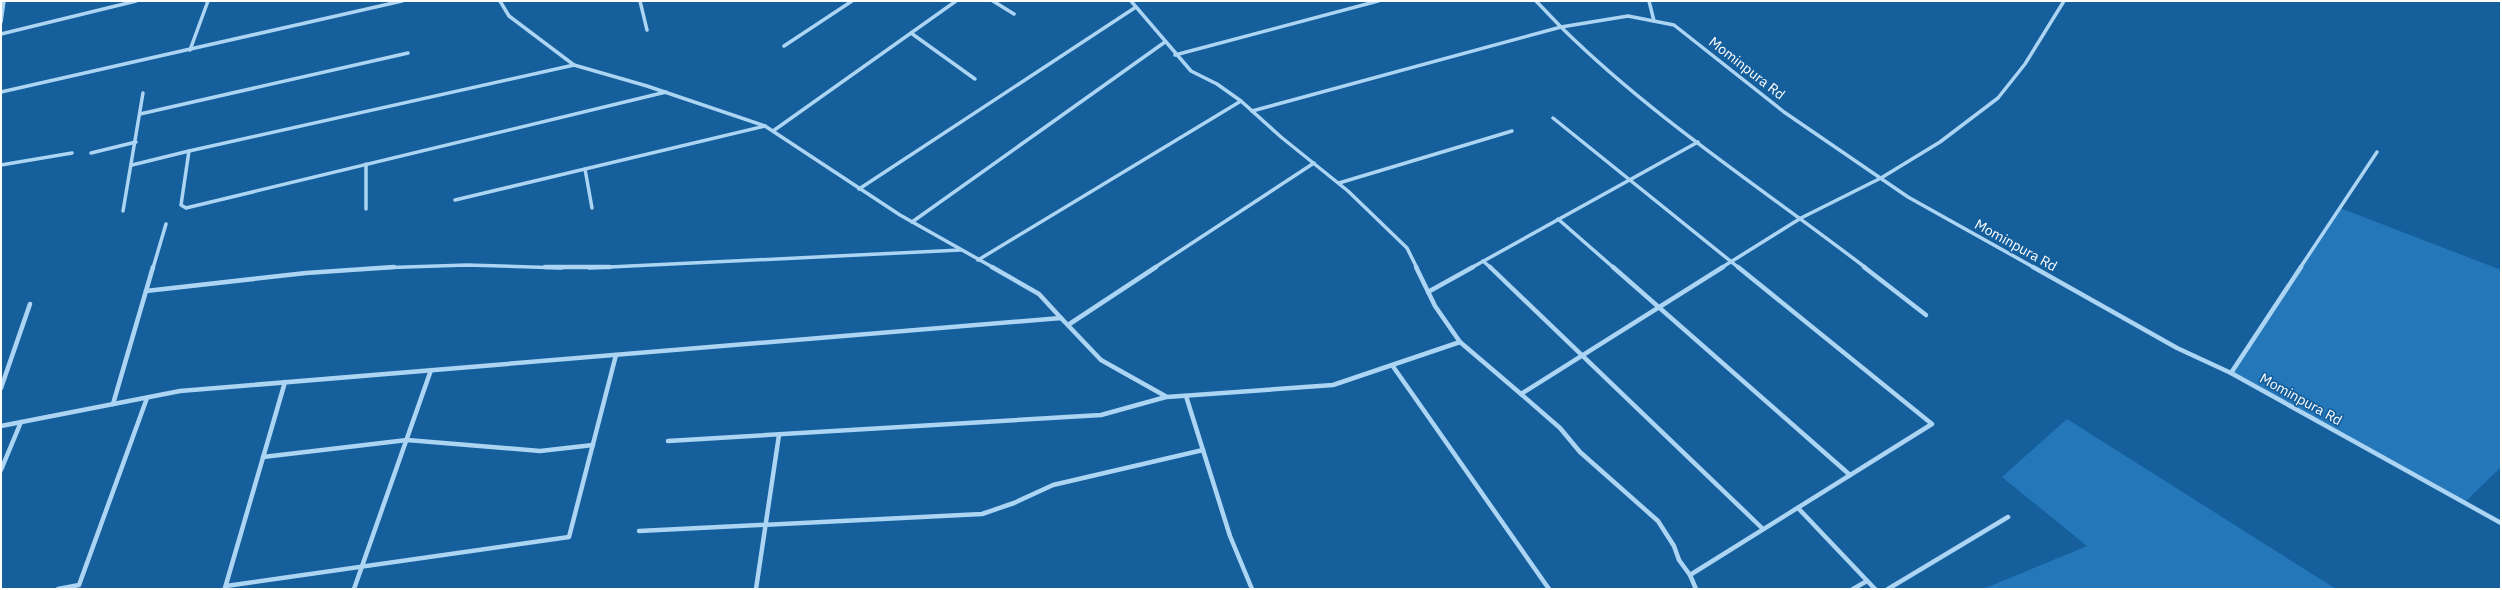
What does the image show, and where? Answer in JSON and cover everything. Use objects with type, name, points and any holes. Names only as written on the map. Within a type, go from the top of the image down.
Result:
[{"type":"street","points":[[1,22],[4,1]]},
{"type":"street","points":[[1,34],[136,1]]},
{"type":"street","points":[[190,50],[208,1]]},
{"type":"street","points":[[1,92],[402,1]]},
{"type":"street","points":[[500,1],[509,16],[574,65],[666,92],[765,126],[859,189],[912,222],[1039,294],[1101,360],[1167,397]]},
{"type":"street","points":[[640,1],[646,30]]},
{"type":"street","points":[[784,46],[852,1]]},
{"type":"street","points":[[773,131],[956,1]]},
{"type":"street","points":[[993,1],[1014,14]]},
{"type":"street","points":[[1131,1],[1175,55],[1191,71],[1217,84],[1242,101],[1339,183],[1407,248],[1428,292],[1460,342],[1560,428],[1580,452],[1658,521],[1674,546],[1679,560],[1690,575],[1696,589]]},
{"type":"street","points":[[1175,55],[1378,1]]},
{"type":"street","points":[[1536,1],[1591,58],[1631,92],[1801,218],[1926,315]]},
{"type":"street","points":[[1649,1],[1654,21]]},
{"type":"street","points":[[1521,394],[1801,218],[1881,178],[1940,142],[1998,98],[2025,64],[2064,1]]},
{"type":"street","points":[[859,189],[1136,7]]},
{"type":"street","name":"Mominpura Rd","points":[[1252,110],[1561,27],[1628,16],[1674,25],[1784,112],[1908,197],[2176,348],[2231,373],[2501,523]]},
{"type":"street","points":[[911,33],[974,79]]},
{"type":"street","points":[[912,222],[1165,42]]},
{"type":"street","points":[[140,114],[408,53]]},
{"type":"street","points":[[132,165],[574,65]]},
{"type":"street","points":[[189,151],[181,205],[186,208],[666,92]]},
{"type":"street","points":[[123,211],[136,142],[143,93]]},
{"type":"street","points":[[978,260],[1242,101]]},
{"type":"street","points":[[1553,118],[1628,181],[1732,261],[1932,424],[1690,575]]},
{"type":"street","points":[[455,200],[765,126]]},
{"type":"street","points":[[1339,183],[1420,159],[1445,154],[1512,131]]},
{"type":"street","points":[[91,153],[136,142]]},
{"type":"street","points":[[1428,292],[1698,142]]},
{"type":"street","points":[[2231,373],[2377,152]]},
{"type":"street","points":[[1,164],[72,153]]},
{"type":"street","points":[[1068,325],[1314,163]]},
{"type":"street","points":[[366,164],[366,209]]},
{"type":"street","points":[[585,170],[592,208]]},
{"type":"street","points":[[1558,220],[1660,307],[1850,475]]},
{"type":"street","points":[[113,404],[166,224]]},
{"type":"street","points":[[146,291],[236,280],[465,264],[517,264],[574,269],[961,250]]},
{"type":"street","points":[[1482,261],[1764,529]]},
{"type":"street","points":[[1,388],[30,304]]},
{"type":"street","points":[[1,426],[180,391],[1061,318]]},
{"type":"street","points":[[668,441],[1101,415],[1167,397],[1332,385],[1460,342]]},
{"type":"street","points":[[285,382],[225,588],[569,537],[616,355]]},
{"type":"street","points":[[1392,365],[1549,589]]},
{"type":"street","points":[[354,589],[431,370]]},
{"type":"street","points":[[1186,396],[1230,536],[1252,589]]},
{"type":"street","points":[[58,589],[79,587],[147,398]]},
{"type":"street","points":[[1,470],[21,422]]},
{"type":"street","points":[[756,589],[779,435]]},
{"type":"street","points":[[263,457],[407,440],[540,451],[592,445]]},
{"type":"street","points":[[639,532],[766,523],[982,514],[1014,503],[1053,485],[1203,450]]},
{"type":"street","points":[[1798,508],[1875,589]]},
{"type":"street","points":[[1888,589],[2008,518]]},
{"type":"street","points":[[1853,589],[1867,581]]},
{"type":"shaded area","points":[[2340,208],[2501,270],[2501,467],[2465,502],[2231,373]]},
{"type":"shaded area","points":[[2067,419],[2336,589],[1983,589],[2087,546],[2002,477]]}]
